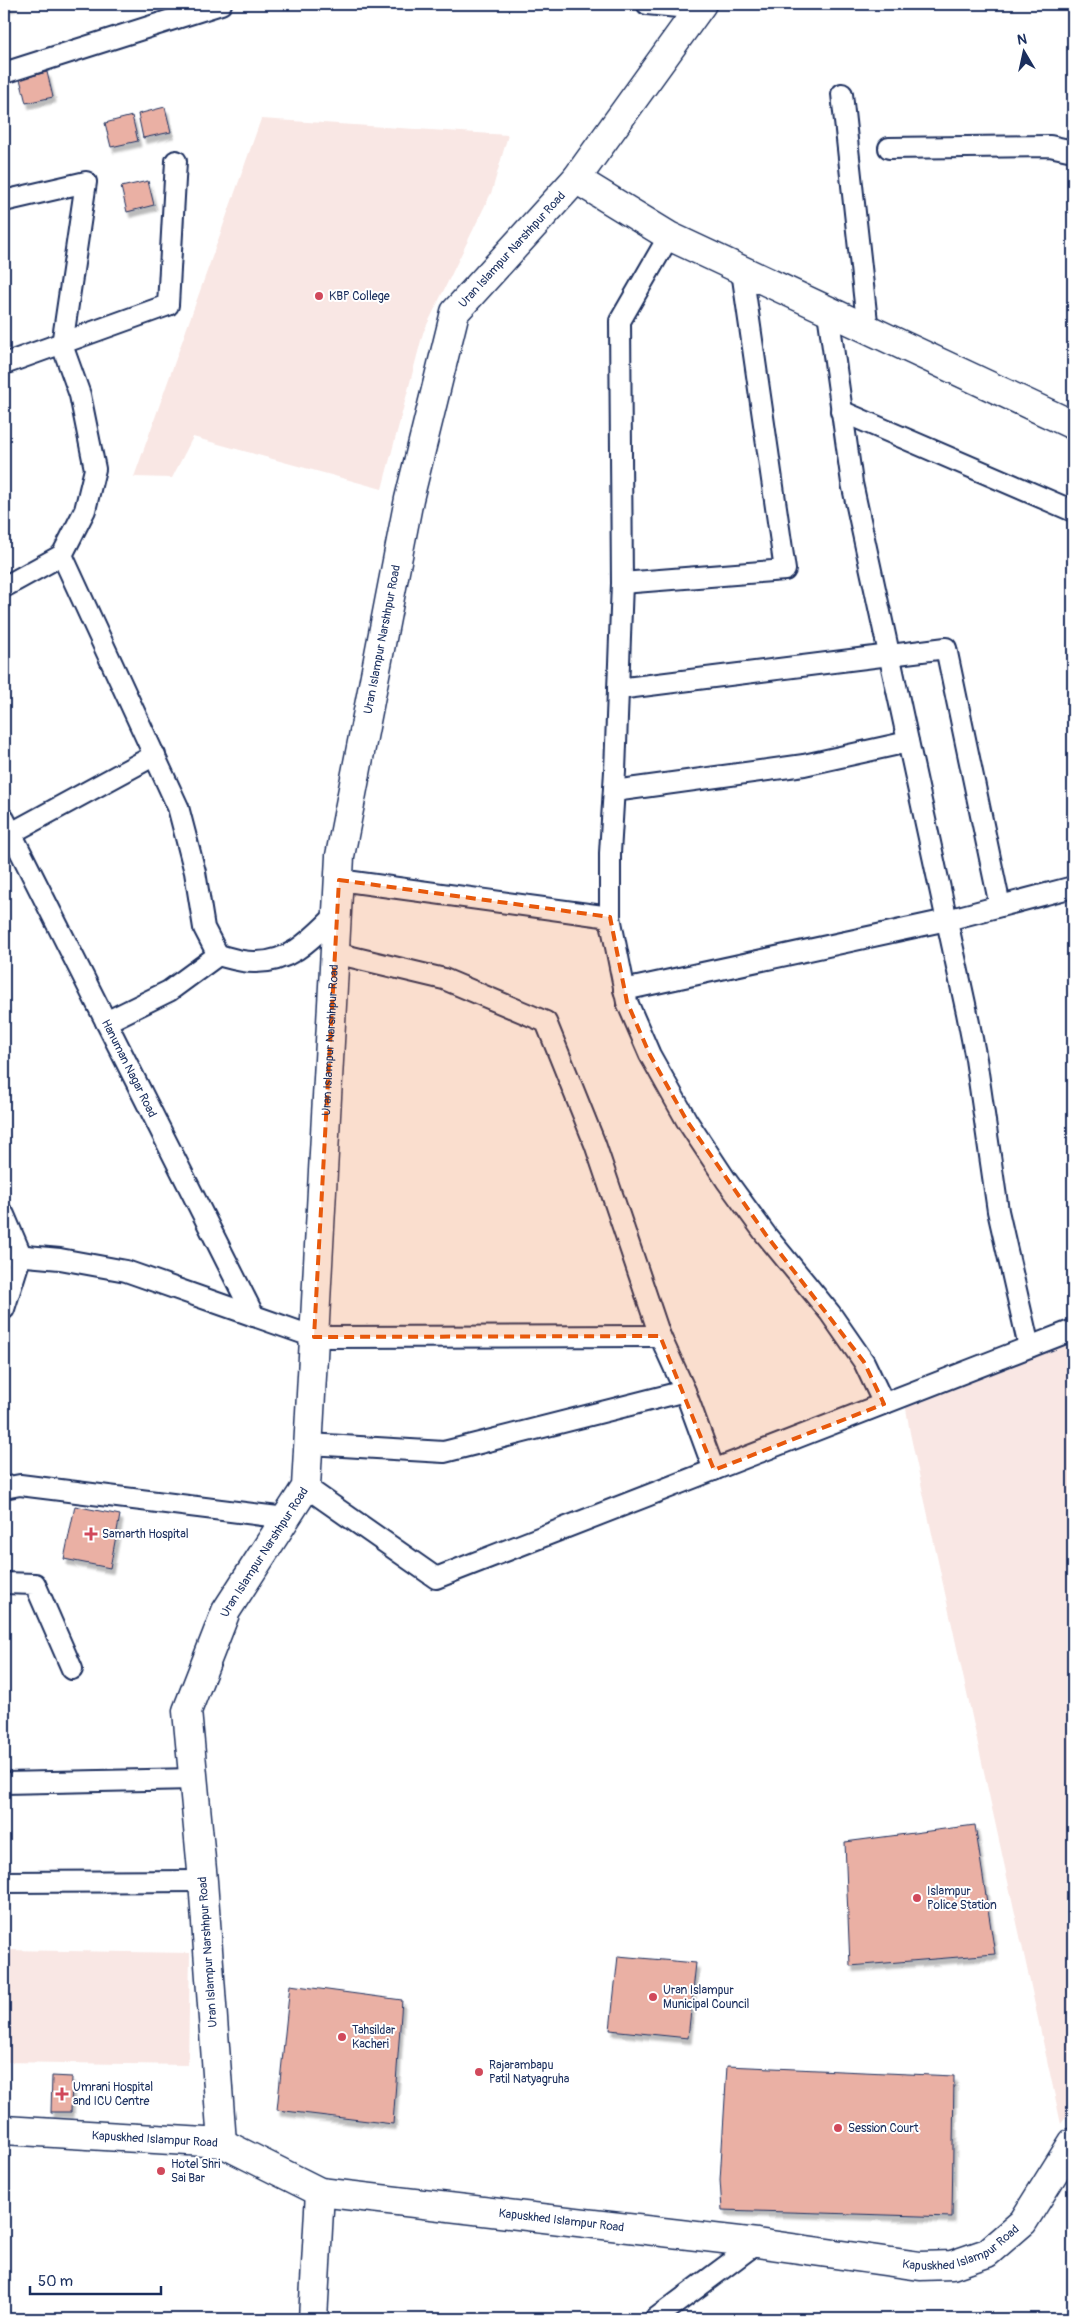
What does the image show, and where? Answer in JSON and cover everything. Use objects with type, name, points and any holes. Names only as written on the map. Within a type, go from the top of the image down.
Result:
[{"type":"main road","name":"Uran Islampur Narshhpur Road","points":[[222,2143],[203,1881],[187,1711],[226,1611],[306,1487],[340,856],[409,499],[455,312],[576,179],[699,5]]},
{"type":"main road","points":[[576,179],[669,236],[1073,426]]},
{"type":"main road","name":"Kapuskhed Islampur Road","points":[[4,2130],[222,2143],[320,2192],[757,2243],[920,2266],[952,2265],[988,2253],[1023,2222],[1073,2142]]},
{"type":"main road","points":[[313,2319],[320,2192]]},
{"type":"street","points":[[4,73],[221,4]]},
{"type":"street","points":[[647,4],[699,5]]},
{"type":"street","points":[[842,94],[868,331]]},
{"type":"street","points":[[889,148],[1050,146],[1073,151]]},
{"type":"street","points":[[4,364],[62,345],[168,305],[176,161]]},
{"type":"street","points":[[4,201],[86,182],[62,345],[80,395],[95,469],[85,510],[62,555],[4,587]]},
{"type":"street","points":[[669,236],[620,321],[622,583],[610,852],[610,917],[627,1002],[650,1055],[687,1121],[743,1204],[830,1313],[864,1362],[884,1404]]},
{"type":"street","points":[[622,583],[786,570],[742,271]]},
{"type":"street","points":[[828,312],[852,483],[976,1059],[998,1211],[1029,1347]]},
{"type":"street","points":[[841,411],[1073,511]]},
{"type":"street","points":[[62,555],[178,807],[195,872],[204,928],[218,955]]},
{"type":"street","points":[[618,689],[946,648],[1000,906]]},
{"type":"street","points":[[614,791],[804,765],[908,742]]},
{"type":"street","points":[[6,830],[155,755]]},
{"type":"street","name":"Hanuman Nagar Road","points":[[6,830],[106,1022],[254,1316]]},
{"type":"street","points":[[339,880],[610,917]]},
{"type":"street","points":[[624,990],[947,920],[1073,888]]},
{"type":"street","points":[[106,1022],[169,991],[218,955],[255,962],[283,958],[306,945],[337,914]]},
{"type":"street","points":[[335,953],[444,979],[546,1022],[595,1144],[660,1336],[685,1391],[714,1470]]},
{"type":"street","points":[[4,1216],[12,1254],[4,1309]]},
{"type":"street","points":[[12,1254],[60,1259],[126,1271],[314,1337],[660,1336]]},
{"type":"street","points":[[306,1487],[436,1578],[1073,1330]]},
{"type":"street","points":[[309,1444],[444,1452],[685,1391]]},
{"type":"street","points":[[4,1488],[20,1485],[286,1518]]},
{"type":"street","points":[[4,1584],[35,1584],[72,1669]]},
{"type":"street","points":[[4,1783],[194,1779]]},
{"type":"street","points":[[4,1882],[203,1881]]},
{"type":"street","points":[[655,2319],[757,2243]]},
{"type":"highlighted area","points":[[339,880],[610,917],[627,1002],[650,1055],[687,1121],[766,1235],[864,1362],[884,1404],[714,1470],[660,1336],[314,1337]]},
{"type":"shaded area","name":"KBP College","points":[[261,119],[508,135],[492,191],[423,333],[382,489],[193,437],[172,478],[134,477]]},
{"type":"shaded area","points":[[1073,1334],[1073,2107],[1061,2124],[910,1433],[904,1396]]},
{"type":"shaded area","points":[[4,1950],[190,1953],[188,2065],[4,2062]]},
{"type":"building","points":[[4,4],[16,4],[4,7]]},
{"type":"building","points":[[47,72],[53,97],[26,103],[20,79]]},
{"type":"building","points":[[165,107],[171,132],[143,138],[138,114]]},
{"type":"building","points":[[132,116],[138,141],[111,147],[105,123]]},
{"type":"building","points":[[148,181],[154,205],[127,212],[121,187]]},
{"type":"building","points":[[75,1506],[120,1515],[110,1568],[64,1559]]},
{"type":"building","name":"Islampur Police Station","points":[[975,1825],[995,1954],[850,1966],[845,1842]]},
{"type":"building","name":"Uran Islampur Municipal Council","points":[[618,1956],[696,1963],[688,2038],[610,2030]]},
{"type":"building","name":"Tahsildar Kacheri","points":[[290,1985],[402,2000],[393,2124],[277,2110]]},
{"type":"building","name":"Session Court","points":[[727,2066],[954,2076],[952,2217],[722,2210],[720,2180]]},
{"type":"building","points":[[52,2076],[72,2077],[71,2112],[51,2112]]},
{"type":"place","name":"KBP College","points":[[319,296]]},
{"type":"place","name":"Samarth Hospital","points":[[91,1534]]},
{"type":"place","name":"Islampur Police Station","points":[[917,1898]]},
{"type":"place","name":"Uran Islampur Municipal Council","points":[[653,1997]]},
{"type":"place","name":"Tahsildar Kacheri","points":[[342,2037]]},
{"type":"place","name":"Rajarambapu Patil Natyagruha","points":[[479,2072]]},
{"type":"place","name":"Umrani Hospital and ICU Centre","points":[[62,2094]]},
{"type":"place","name":"Session Court","points":[[838,2128]]},
{"type":"place","name":"Hotel Shri Sai Bar","points":[[161,2171]]}]
